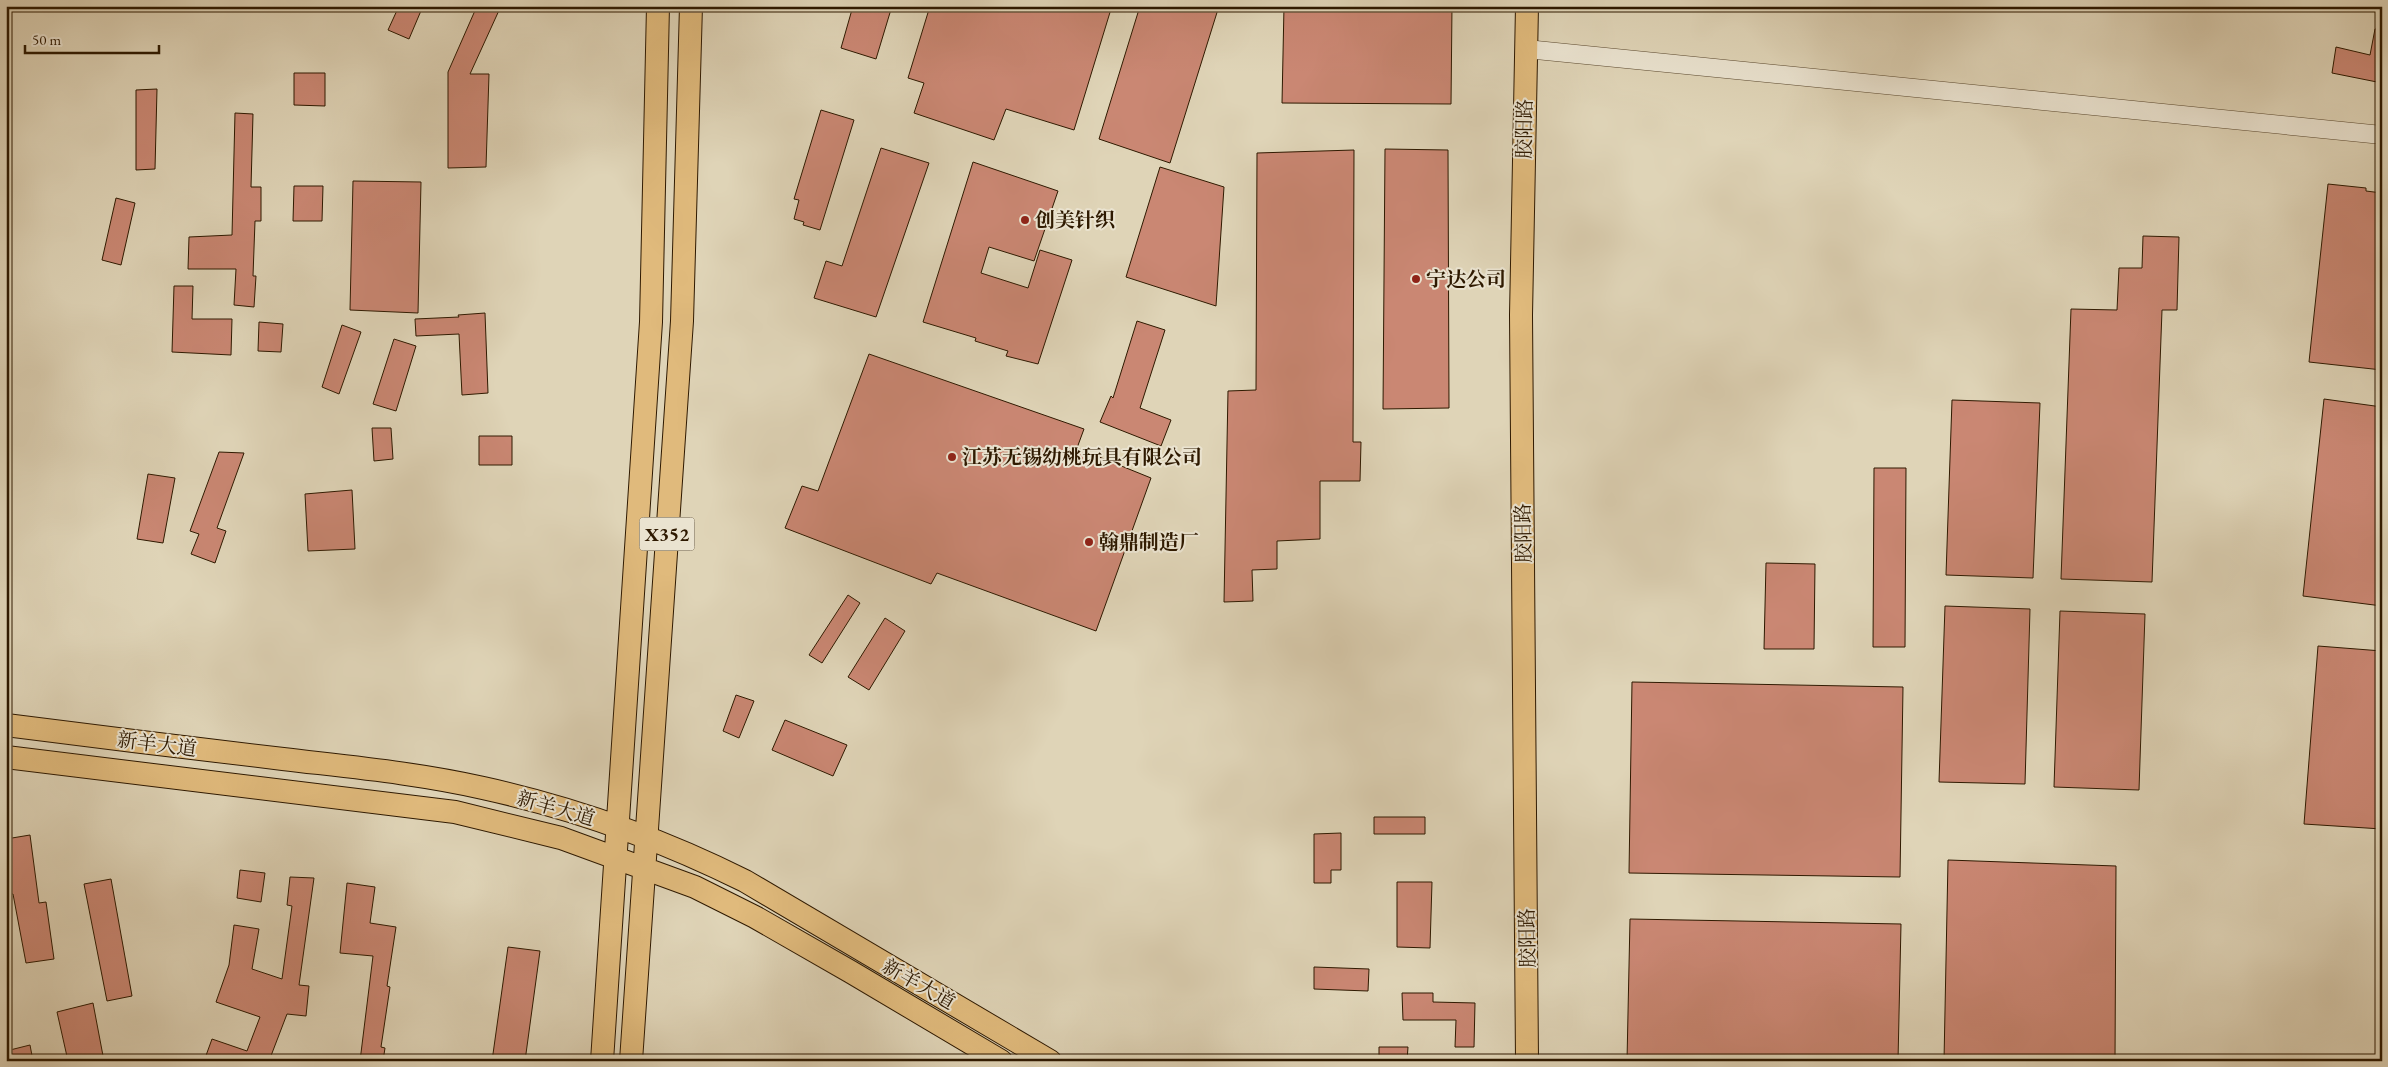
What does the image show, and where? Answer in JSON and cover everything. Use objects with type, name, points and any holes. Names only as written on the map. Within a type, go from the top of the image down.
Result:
[{"type":"main road","name":"X352","points":[[602,1061],[617,858],[651,322],[658,6]]},
{"type":"main road","name":"X352","points":[[631,1061],[682,321],[690,6]]},
{"type":"main road","name":"胶阳路","points":[[1527,6],[1520,315],[1527,1061]]},
{"type":"main road","name":"新羊大道","points":[[6,725],[393,772],[483,788],[570,810],[619,826],[696,857],[786,904],[1050,1061]]},
{"type":"main road","name":"新羊大道","points":[[6,757],[455,812],[561,838],[695,887],[755,917],[1001,1061]]},
{"type":"street","points":[[1526,48],[2382,135]]},
{"type":"building","points":[[399,6],[423,6],[409,39],[388,30]]},
{"type":"building","points":[[477,6],[501,6],[470,74],[489,74],[486,167],[448,168],[448,72]]},
{"type":"building","points":[[853,6],[892,6],[876,59],[841,48]]},
{"type":"building","points":[[930,6],[1102,6],[1111,9],[1074,130],[1006,109],[994,140],[914,113],[924,83],[908,78]]},
{"type":"building","points":[[1140,6],[1219,6],[1170,163],[1099,139]]},
{"type":"building","points":[[1284,6],[1452,6],[1451,104],[1282,103]]},
{"type":"building","points":[[2375,29],[2382,29],[2382,83],[2332,73],[2336,47],[2370,55]]},
{"type":"building","points":[[294,73],[325,73],[325,106],[294,105]]},
{"type":"building","points":[[157,89],[155,169],[136,170],[136,90]]},
{"type":"building","points":[[821,110],[854,120],[820,230],[803,225],[804,222],[794,219],[799,200],[794,199]]},
{"type":"building","points":[[235,113],[253,114],[251,187],[261,187],[261,221],[255,221],[253,276],[256,276],[254,307],[234,305],[236,269],[188,269],[189,237],[232,235]]},
{"type":"building","points":[[881,148],[929,163],[876,317],[814,298],[826,261],[842,266]]},
{"type":"building","name":"宁达公司","points":[[1385,149],[1448,150],[1449,408],[1383,409]]},
{"type":"building","points":[[1354,150],[1353,442],[1361,442],[1360,481],[1320,481],[1320,539],[1277,541],[1277,569],[1252,570],[1253,601],[1224,602],[1228,391],[1256,390],[1257,153]]},
{"type":"building","points":[[973,162],[1058,191],[1034,261],[989,247],[981,273],[1028,288],[1040,250],[1072,260],[1038,364],[1006,356],[1008,351],[975,341],[976,338],[923,322]]},
{"type":"building","points":[[1160,167],[1224,187],[1216,306],[1126,277]]},
{"type":"building","points":[[353,181],[421,182],[418,313],[350,310]]},
{"type":"building","points":[[2328,184],[2366,188],[2366,191],[2382,193],[2382,370],[2309,362]]},
{"type":"building","points":[[294,186],[323,186],[322,221],[293,221]]},
{"type":"building","points":[[116,198],[135,203],[121,265],[102,260]]},
{"type":"building","points":[[2143,236],[2179,237],[2177,310],[2162,310],[2152,582],[2061,579],[2071,309],[2117,310],[2119,268],[2142,268]]},
{"type":"building","points":[[174,286],[193,286],[192,319],[232,319],[231,355],[172,352]]},
{"type":"building","points":[[485,313],[488,393],[462,395],[459,334],[416,336],[415,319],[459,317],[458,315]]},
{"type":"building","points":[[1137,321],[1165,330],[1140,408],[1171,420],[1161,446],[1100,422],[1111,396],[1113,398]]},
{"type":"building","points":[[259,322],[283,324],[281,352],[258,351]]},
{"type":"building","points":[[342,325],[361,332],[339,394],[322,387]]},
{"type":"building","points":[[394,339],[416,346],[396,411],[373,404]]},
{"type":"building","name":"江苏无锡幼桃玩具有限公司","points":[[869,354],[1084,429],[1077,448],[1151,478],[1096,631],[937,573],[931,584],[785,528],[802,486],[818,491]]},
{"type":"building","points":[[2324,399],[2382,407],[2382,606],[2303,596]]},
{"type":"building","points":[[1952,400],[2040,403],[2033,578],[1946,575]]},
{"type":"building","points":[[372,428],[391,428],[393,459],[374,461]]},
{"type":"building","points":[[479,436],[512,436],[512,465],[479,465]]},
{"type":"building","points":[[219,452],[244,453],[217,528],[226,531],[215,563],[191,554],[199,534],[190,531]]},
{"type":"building","points":[[1874,468],[1906,468],[1905,647],[1873,647]]},
{"type":"building","points":[[148,474],[175,478],[163,543],[137,539]]},
{"type":"building","points":[[352,490],[355,549],[308,551],[305,494]]},
{"type":"building","points":[[1766,563],[1815,564],[1814,649],[1764,649]]},
{"type":"building","points":[[848,595],[860,603],[822,663],[809,655]]},
{"type":"building","points":[[1945,606],[2030,609],[2025,784],[1939,782]]},
{"type":"building","points":[[2060,611],[2145,614],[2139,790],[2054,787]]},
{"type":"building","points":[[885,618],[905,631],[869,690],[848,677]]},
{"type":"building","points":[[2318,646],[2382,651],[2382,829],[2304,824]]},
{"type":"building","points":[[1632,682],[1903,687],[1900,877],[1629,873]]},
{"type":"building","points":[[736,695],[754,701],[739,738],[723,731]]},
{"type":"building","points":[[785,720],[847,745],[833,776],[772,750]]},
{"type":"building","points":[[1374,817],[1425,817],[1425,834],[1374,834]]},
{"type":"building","points":[[1341,833],[1341,870],[1331,870],[1331,883],[1314,883],[1314,834]]},
{"type":"building","points":[[30,835],[39,903],[46,902],[54,959],[26,963],[13,894],[10,894],[6,871],[6,839]]},
{"type":"building","points":[[1948,860],[2116,866],[2115,1061],[1944,1061]]},
{"type":"building","points":[[240,870],[265,873],[261,902],[237,898]]},
{"type":"building","points":[[290,877],[314,878],[299,985],[309,986],[306,1016],[287,1014],[269,1061],[204,1061],[212,1039],[247,1051],[260,1017],[216,1002],[229,965],[234,925],[259,929],[252,969],[282,979],[292,906],[287,905]]},
{"type":"building","points":[[111,879],[132,996],[107,1001],[84,884]]},
{"type":"building","points":[[1397,882],[1432,882],[1430,948],[1397,947]]},
{"type":"building","points":[[347,883],[375,887],[370,923],[396,927],[387,986],[390,987],[381,1047],[385,1048],[383,1061],[360,1061],[373,956],[340,953]]},
{"type":"building","points":[[1630,919],[1901,924],[1898,1061],[1627,1061]]},
{"type":"building","points":[[508,947],[540,951],[525,1061],[492,1061]]},
{"type":"building","points":[[1314,967],[1369,969],[1368,991],[1314,989]]},
{"type":"building","points":[[1402,993],[1433,993],[1433,1002],[1475,1003],[1474,1047],[1455,1047],[1456,1020],[1403,1020]]},
{"type":"building","points":[[93,1003],[104,1061],[68,1061],[57,1012]]},
{"type":"building","points":[[30,1045],[33,1061],[6,1061],[6,1051]]},
{"type":"building","points":[[1379,1047],[1408,1047],[1407,1061],[1379,1061]]},
{"type":"place","name":"创美针织","points":[[1025,220]]},
{"type":"place","name":"宁达公司","points":[[1416,279]]},
{"type":"place","name":"江苏无锡幼桃玩具有限公司","points":[[952,457]]},
{"type":"place","name":"翰鼎制造厂","points":[[1089,542]]}]
